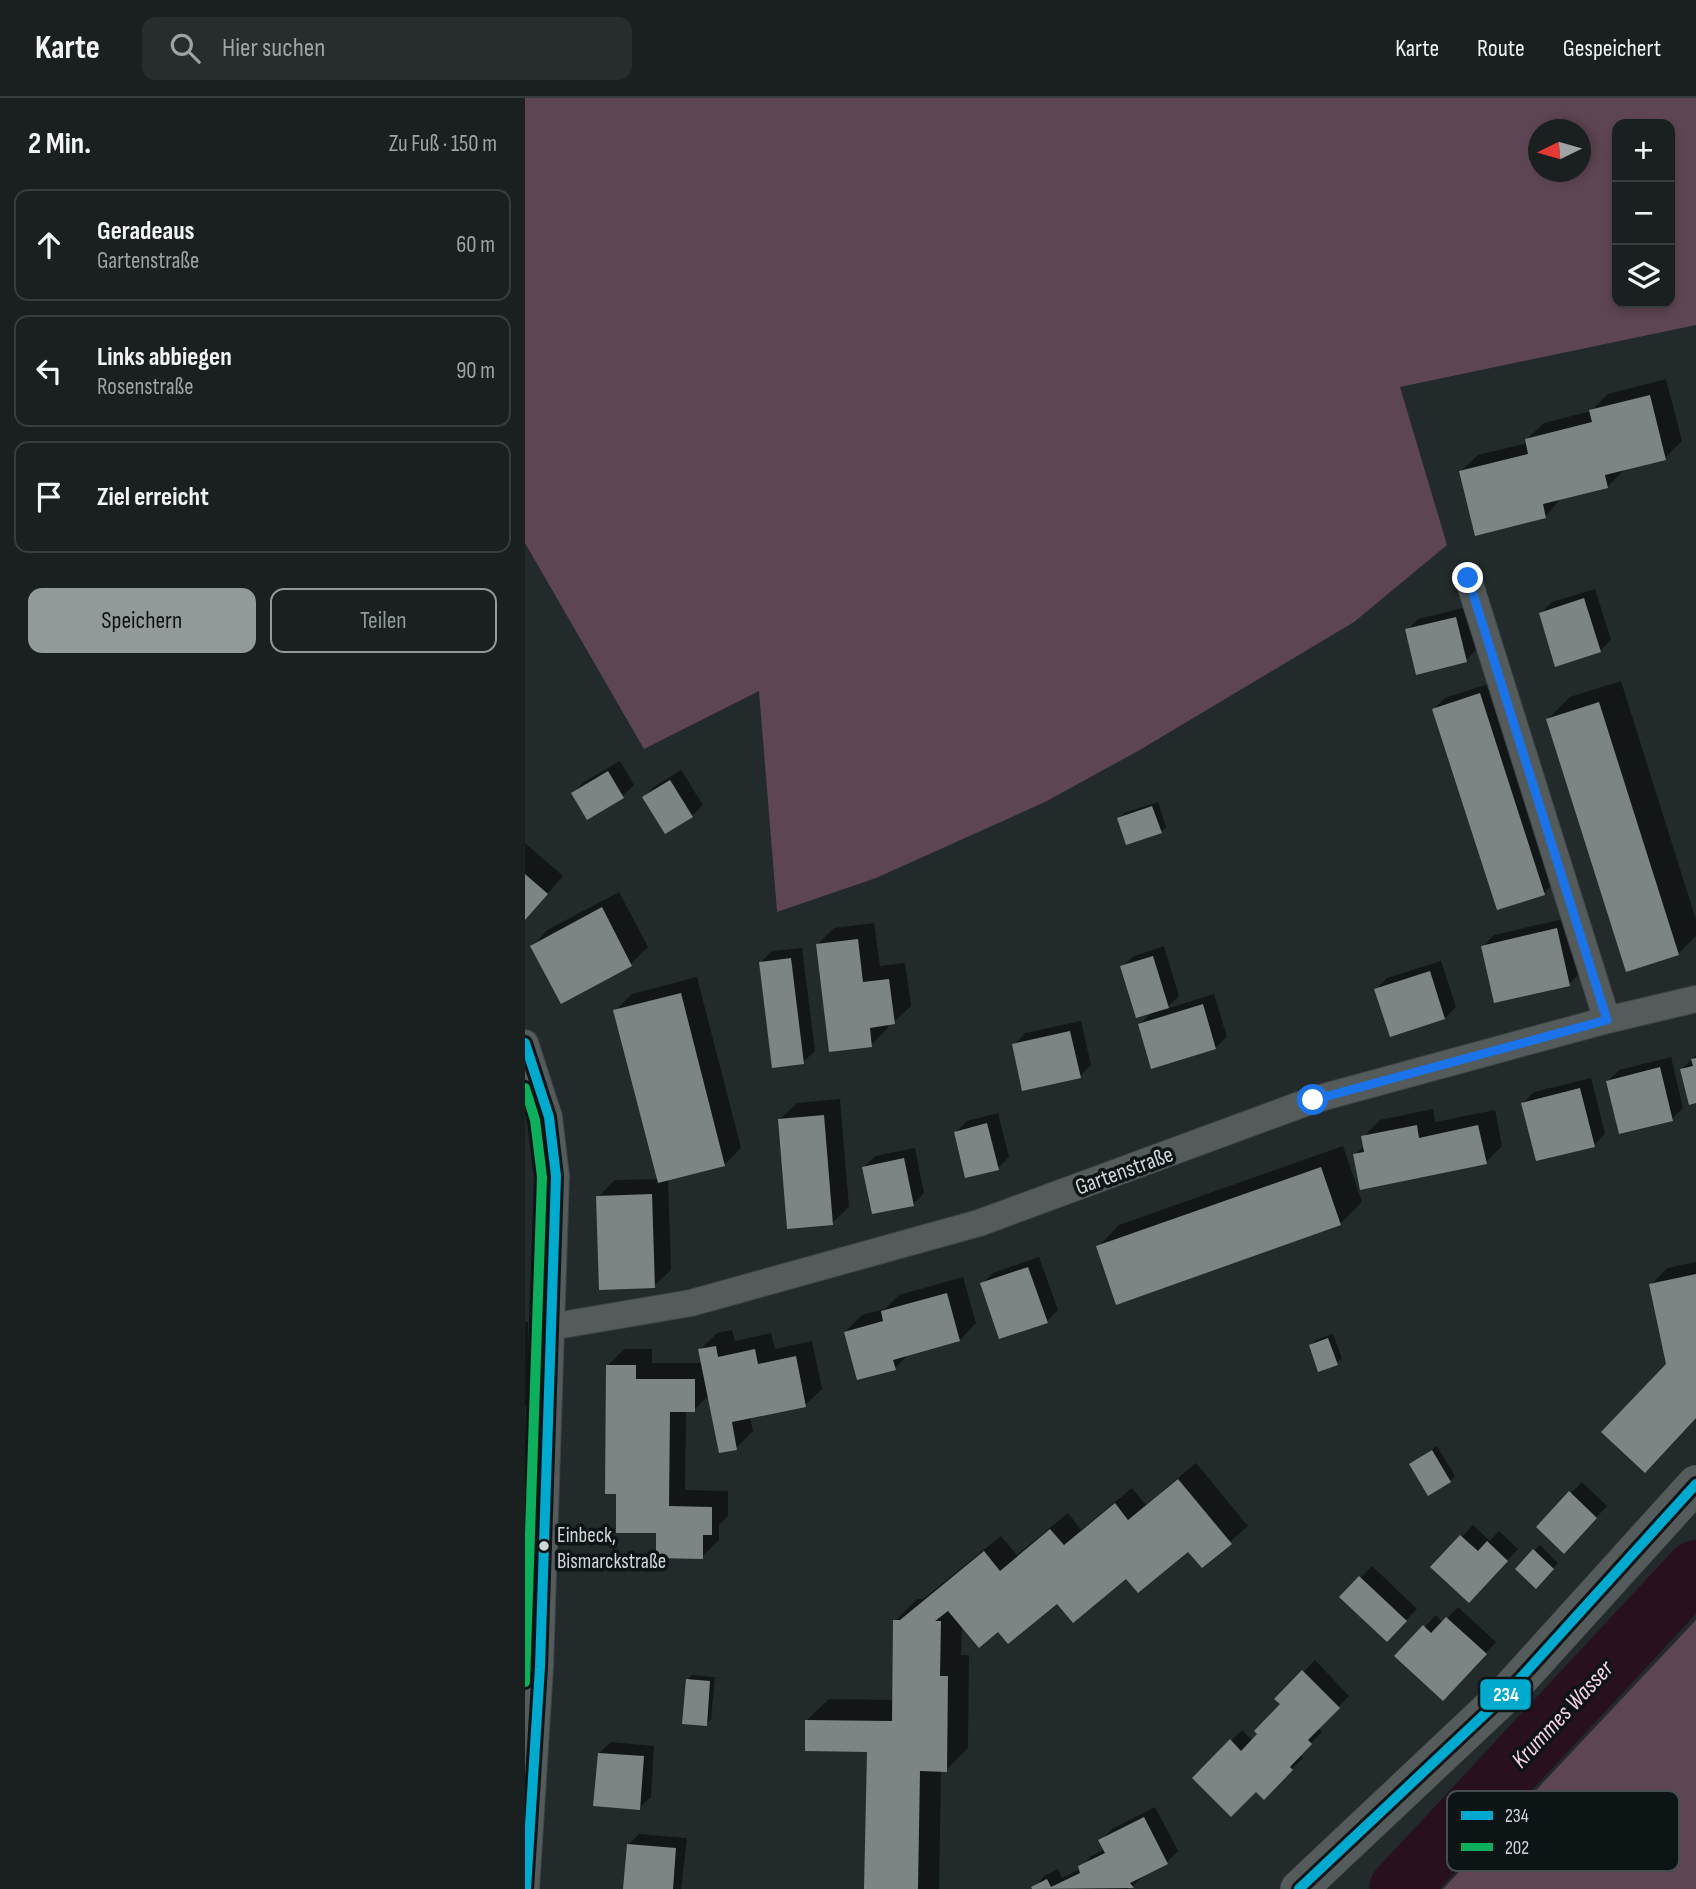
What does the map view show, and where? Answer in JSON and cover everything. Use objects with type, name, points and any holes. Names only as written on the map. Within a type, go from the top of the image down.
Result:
[{"type":"main road","points":[[1299,1889],[1506,1693],[1696,1484]]},
{"type":"street","points":[[1468,578],[1607,1020]]},
{"type":"street","name":"Gartenstraße","points":[[550,1327],[691,1303],[979,1223],[1313,1100],[1607,1020],[1696,999]]},
{"type":"street","points":[[525,1043],[549,1117],[556,1175],[541,1667],[526,1889]]},
{"type":"shaded area","points":[[525,98],[1696,98],[1696,325],[1400,387],[1447,545],[1354,622],[1138,751],[1045,802],[876,878],[777,912],[759,691],[644,749],[525,543]]},
{"type":"shaded area","points":[[1696,1620],[1696,1889],[1443,1889],[1460,1871],[1679,1871],[1679,1791],[1535,1791]]},
{"type":"building","points":[[1650,395],[1666,460],[1605,475],[1608,488],[1543,504],[1546,518],[1475,536],[1459,471],[1528,454],[1525,439],[1592,422],[1589,410]]},
{"type":"building","points":[[1584,598],[1601,652],[1555,667],[1539,613]]},
{"type":"building","points":[[1456,617],[1467,662],[1416,675],[1405,629]]},
{"type":"building","points":[[1480,693],[1545,895],[1497,910],[1432,709]]},
{"type":"building","points":[[1599,702],[1679,955],[1626,972],[1546,719]]},
{"type":"building","points":[[608,771],[624,798],[587,820],[571,793]]},
{"type":"building","points":[[670,780],[693,817],[665,834],[642,797]]},
{"type":"building","points":[[1152,806],[1162,833],[1126,845],[1117,818]]},
{"type":"building","points":[[525,874],[548,894],[525,920]]},
{"type":"building","points":[[602,907],[632,966],[561,1004],[530,946]]},
{"type":"building","points":[[1557,928],[1570,986],[1494,1003],[1481,946]]},
{"type":"building","points":[[858,939],[863,982],[889,979],[895,1024],[870,1028],[872,1047],[829,1052],[816,944]]},
{"type":"building","points":[[1153,956],[1169,1008],[1136,1018],[1120,966]]},
{"type":"building","points":[[791,958],[804,1064],[772,1068],[759,962]]},
{"type":"building","points":[[1430,971],[1445,1019],[1390,1037],[1374,989]]},
{"type":"building","points":[[681,993],[725,1166],[658,1183],[613,1010]]},
{"type":"building","points":[[1203,1004],[1216,1049],[1151,1069],[1138,1024]]},
{"type":"building","points":[[1070,1031],[1081,1078],[1022,1091],[1012,1044]]},
{"type":"building","points":[[1696,1058],[1696,1103],[1689,1105],[1680,1069],[1693,1066],[1691,1059]]},
{"type":"building","points":[[1660,1067],[1673,1121],[1619,1134],[1606,1081]]},
{"type":"building","points":[[1580,1088],[1595,1147],[1536,1161],[1521,1103]]},
{"type":"building","points":[[824,1115],[833,1225],[787,1229],[778,1119]]},
{"type":"building","points":[[987,1123],[999,1170],[965,1178],[954,1132]]},
{"type":"building","points":[[1417,1125],[1419,1138],[1478,1125],[1487,1164],[1360,1190],[1353,1154],[1364,1152],[1361,1136]]},
{"type":"building","points":[[904,1158],[914,1206],[872,1214],[862,1167]]},
{"type":"building","points":[[1321,1167],[1341,1225],[1116,1305],[1096,1246]]},
{"type":"building","points":[[652,1194],[655,1288],[599,1290],[596,1196]]},
{"type":"building","points":[[1028,1267],[1048,1323],[999,1339],[980,1283]]},
{"type":"building","points":[[1696,1274],[1696,1418],[1645,1473],[1601,1432],[1666,1364],[1649,1284]]},
{"type":"building","points":[[947,1293],[960,1341],[893,1360],[896,1370],[857,1380],[844,1332],[883,1321],[881,1311]]},
{"type":"building","points":[[1328,1338],[1338,1365],[1318,1372],[1309,1345]]},
{"type":"building","points":[[716,1346],[718,1357],[755,1349],[758,1364],[796,1356],[806,1407],[732,1422],[737,1450],[719,1453],[698,1349]]},
{"type":"building","points":[[606,1365],[636,1365],[636,1379],[695,1379],[695,1412],[670,1412],[669,1506],[712,1507],[712,1535],[703,1535],[703,1559],[656,1558],[656,1533],[616,1533],[616,1494],[605,1494]]},
{"type":"building","points":[[1432,1450],[1451,1482],[1428,1496],[1409,1464]]},
{"type":"building","points":[[1178,1479],[1232,1544],[1202,1568],[1188,1552],[1138,1593],[1126,1579],[1073,1623],[1057,1604],[1008,1644],[998,1632],[979,1648],[948,1611],[935,1621],[941,1621],[940,1676],[948,1676],[947,1772],[920,1771],[918,1889],[864,1889],[867,1752],[805,1751],[805,1720],[892,1721],[893,1620],[900,1620],[984,1551],[1000,1571],[1050,1529],[1064,1545],[1115,1503],[1128,1520]]},
{"type":"building","points":[[1569,1491],[1597,1518],[1564,1554],[1536,1527]]},
{"type":"building","points":[[1460,1535],[1478,1551],[1487,1541],[1508,1561],[1469,1603],[1430,1567]]},
{"type":"building","points":[[1533,1549],[1554,1569],[1536,1589],[1515,1569]]},
{"type":"building","points":[[1359,1576],[1407,1621],[1387,1642],[1339,1597]]},
{"type":"building","points":[[1446,1617],[1487,1654],[1443,1701],[1394,1656],[1423,1625],[1431,1633]]},
{"type":"building","points":[[1302,1670],[1340,1708],[1308,1740],[1312,1744],[1290,1767],[1293,1770],[1264,1800],[1256,1792],[1231,1817],[1192,1778],[1230,1739],[1241,1751],[1257,1734],[1254,1731],[1280,1704],[1274,1699]]},
{"type":"building","points":[[686,1679],[710,1681],[707,1726],[682,1724]]},
{"type":"building","points":[[598,1753],[644,1756],[640,1810],[593,1806]]},
{"type":"building","points":[[1144,1817],[1168,1864],[1130,1883],[1134,1888],[1032,1889],[1031,1887],[1047,1879],[1051,1887],[1080,1873],[1078,1866],[1105,1853],[1098,1840]]},
{"type":"building","points":[[627,1844],[676,1848],[673,1889],[623,1889]]},
{"type":"waterway","name":"Krummes Wasser","points":[[1490,1791],[1696,1570]]},
{"type":"waterway","name":"Krummes Wasser","points":[[1399,1889],[1447,1837]]},
{"type":"transit line","name":"234","points":[[525,1043],[549,1117],[556,1176],[540,1667],[526,1889]]},
{"type":"transit line","name":"202","points":[[525,1088],[535,1120],[542,1177],[525,1682]]},
{"type":"transit line","name":"234","points":[[1299,1889],[1506,1694],[1696,1484]]},
{"type":"place","name":"Einbeck, Bismarckstraße","points":[[544,1546]]},
{"type":"route","points":[[1313,1100],[1607,1020],[1468,578]]}]
